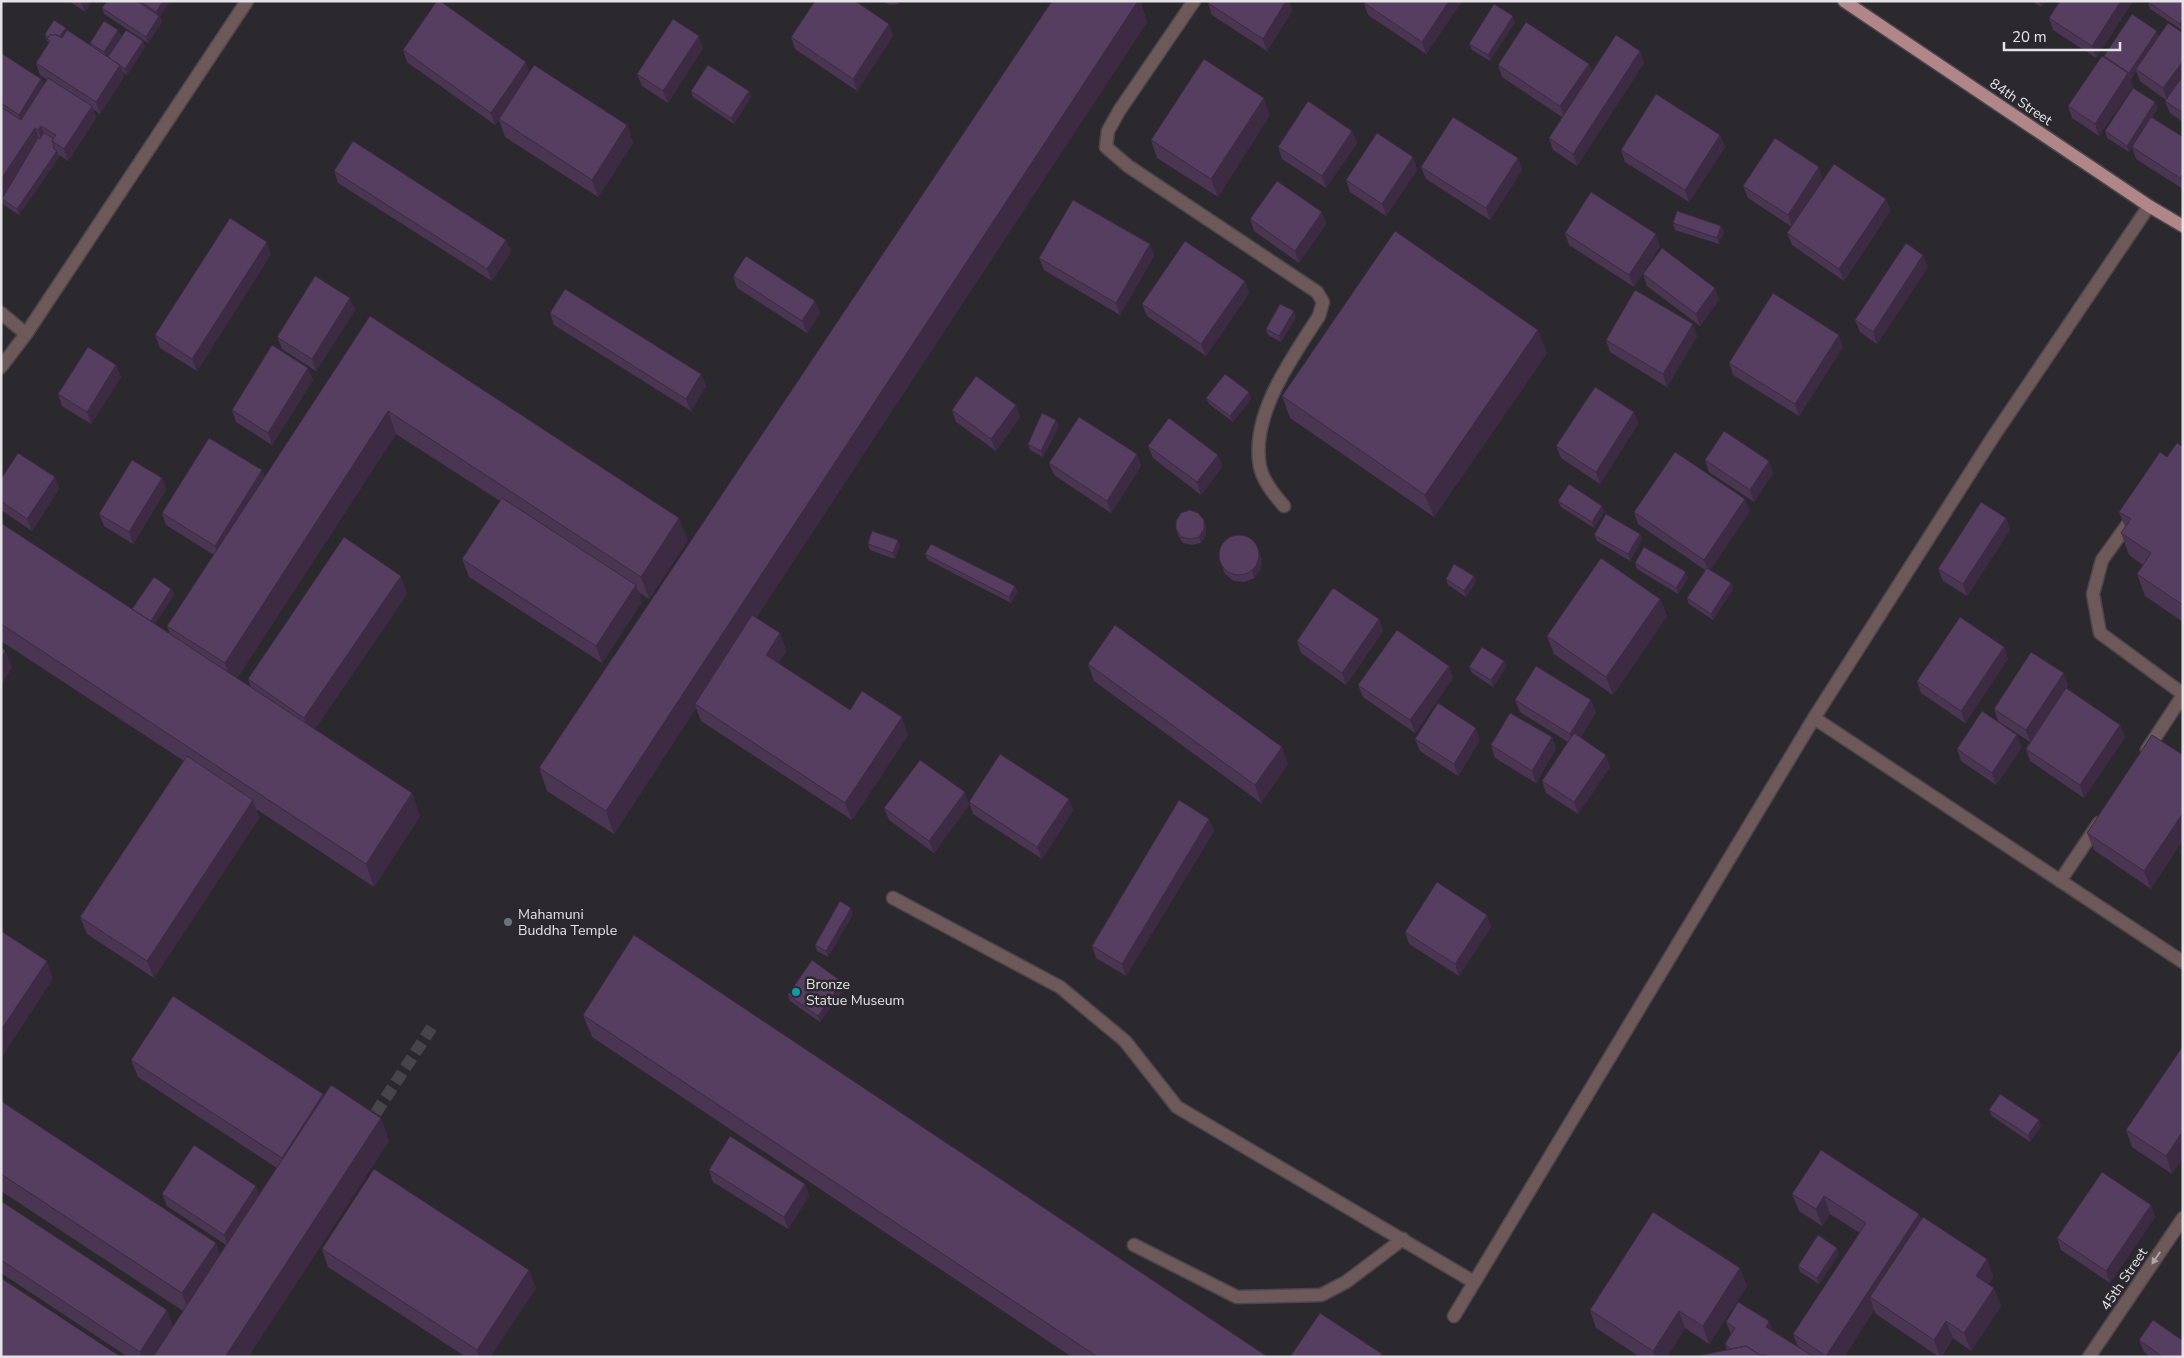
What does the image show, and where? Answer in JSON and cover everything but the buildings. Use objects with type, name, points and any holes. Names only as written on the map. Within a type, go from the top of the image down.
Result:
[{"type":"main road","name":"84th Street","points":[[1844,1],[2149,206],[2183,226]]},
{"type":"street","points":[[1,367],[26,334],[247,1]]},
{"type":"street","points":[[1194,1],[1119,112],[1108,131],[1106,148],[1128,166],[1317,292],[1323,302],[1319,316],[1273,395],[1263,420],[1259,446],[1260,469],[1272,493],[1284,506]]},
{"type":"street","points":[[1454,1316],[1814,718],[1993,437],[2149,206]]},
{"type":"street","points":[[1,313],[26,334]]},
{"type":"street","points":[[2137,512],[2102,560],[2093,594],[2100,633],[2183,694],[2140,760]]},
{"type":"street","points":[[1814,718],[2183,962]]},
{"type":"street","points":[[2060,881],[2108,808]]},
{"type":"street","points":[[893,898],[1060,987],[1125,1041],[1177,1108],[1474,1282]]},
{"type":"street","name":"45th Street","points":[[2089,1357],[2183,1218]]},
{"type":"street","points":[[1134,1245],[1237,1297],[1321,1295],[1346,1282],[1403,1239]]},
{"type":"tunnel","points":[[366,1128],[432,1027]]},
{"type":"place","name":"Mahamuni Buddha Temple","points":[[508,922]]},
{"type":"place","name":"Bronze Statue Museum","points":[[796,992]]}]
